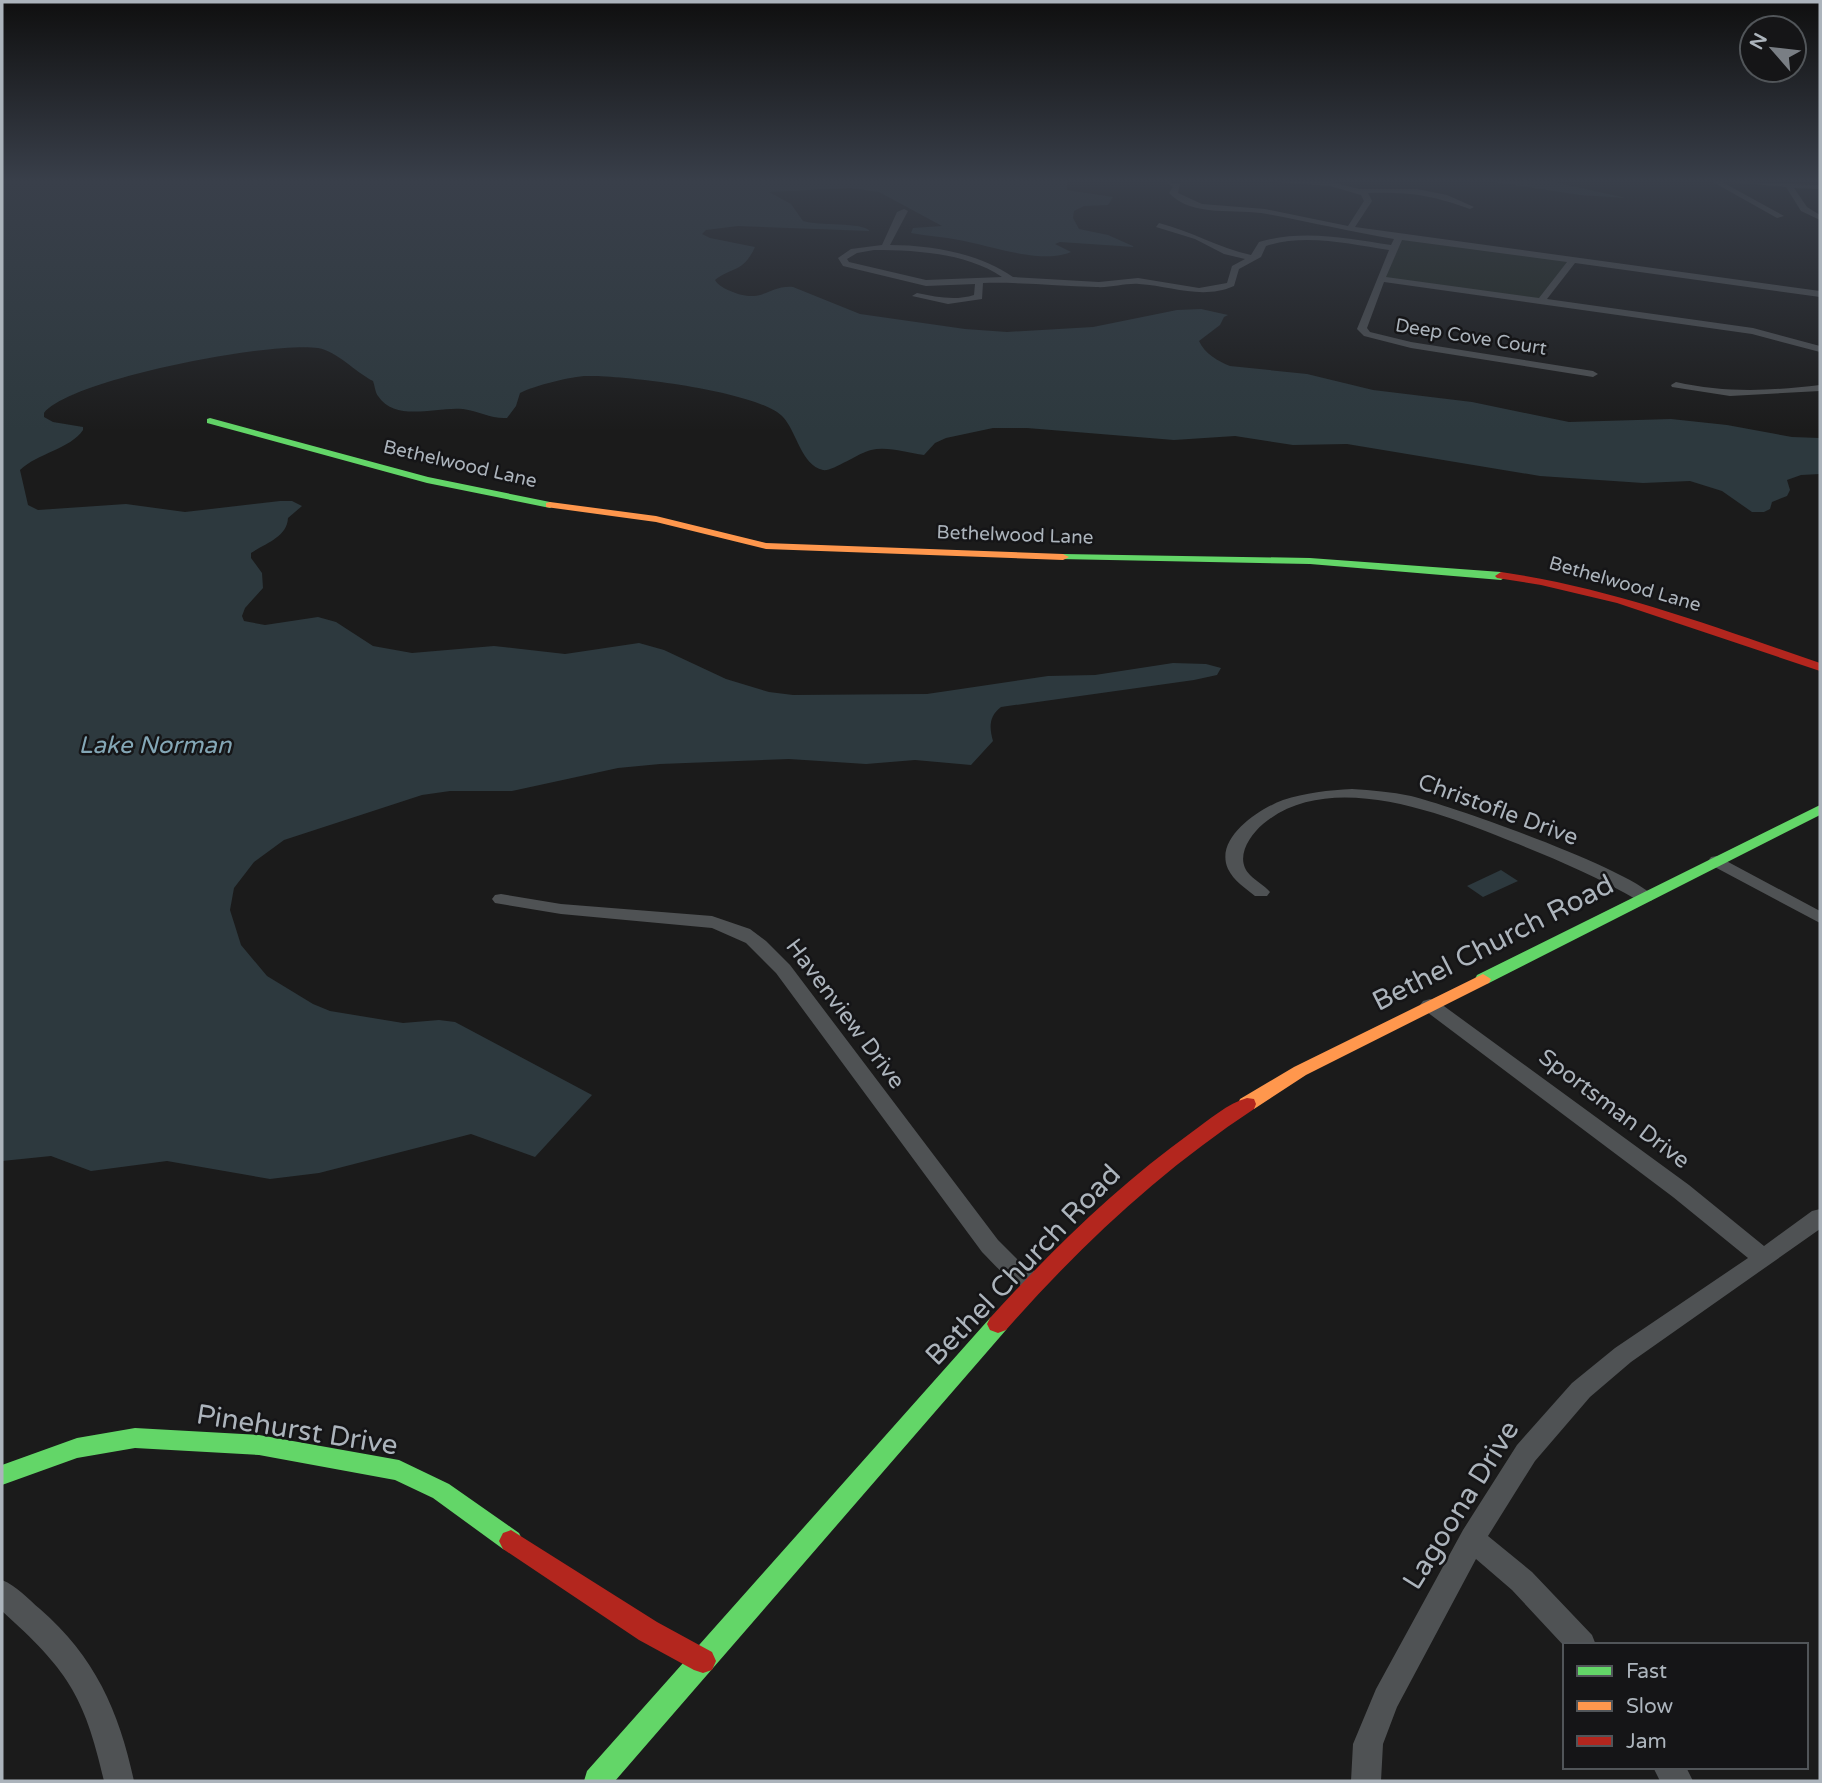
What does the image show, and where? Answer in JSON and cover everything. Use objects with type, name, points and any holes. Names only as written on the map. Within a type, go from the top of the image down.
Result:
[{"type":"street","points":[[851,265],[912,281],[1010,279],[1099,285],[1138,281],[1194,291],[1222,288],[1232,282],[1238,265]]},
{"type":"street","points":[[989,265],[1010,279]]},
{"type":"street","name":"Deep Cove Court","points":[[1387,265],[1362,329],[1371,336],[1593,374]]},
{"type":"street","points":[[1542,300],[1569,265]]},
{"type":"street","points":[[1604,265],[1820,294]]},
{"type":"street","points":[[1137,267],[1138,281]]},
{"type":"street","points":[[1381,279],[1753,331],[1820,349]]},
{"type":"street","points":[[917,296],[942,300],[972,299],[979,297],[979,281]]},
{"type":"street","points":[[1064,290],[1076,284]]},
{"type":"street","points":[[1676,385],[1702,392],[1738,395],[1820,388]]},
{"type":"street","name":"Bethelwood Lane","points":[[210,421],[427,480],[572,510],[656,519],[765,546],[1080,558],[1322,562],[1445,569],[1543,580],[1604,596],[1820,667]]},
{"type":"street","name":"Christofle Drive","points":[[1261,892],[1240,875],[1234,865],[1234,853],[1248,829],[1265,815],[1286,804],[1312,797],[1349,793],[1390,796],[1447,810],[1573,860],[1645,897]]},
{"type":"street","name":"Bethel Church Road","points":[[597,1781],[1035,1282],[1102,1213],[1152,1170],[1193,1139],[1300,1071],[1820,809]]},
{"type":"street","points":[[1717,861],[1820,918]]},
{"type":"street","name":"Havenview Drive","points":[[501,899],[561,909],[712,922],[752,936],[783,969],[990,1246],[1012,1267],[1035,1282]]},
{"type":"street","name":"Sportsman Drive","points":[[1430,1005],[1670,1183],[1764,1258]]},
{"type":"street","name":"Lagoona Drive","points":[[1366,1781],[1368,1744],[1386,1699],[1472,1539],[1526,1453],[1581,1390],[1623,1355],[1820,1217]]},
{"type":"street","name":"Pinehurst Drive","points":[[2,1475],[77,1448],[135,1438],[260,1445],[398,1470],[431,1484],[531,1556],[648,1631],[703,1661]]},
{"type":"street","points":[[1472,1539],[1522,1581],[1580,1643]]},
{"type":"street","points":[[2,1593],[55,1642],[89,1687],[113,1751],[119,1781]]},
{"type":"shaded area","points":[[1387,265],[1569,265],[1542,300],[1381,279]]},
{"type":"water","name":"Lake Norman","points":[[2,265],[742,265],[715,280],[728,290],[749,296],[793,287],[860,314],[965,329],[1007,332],[1093,327],[1177,310],[1201,309],[1228,315],[1220,325],[1199,341],[1212,356],[1230,366],[1307,374],[1373,390],[1472,402],[1569,422],[1671,419],[1727,425],[1792,437],[1820,438],[1820,474],[1801,475],[1787,480],[1790,490],[1787,496],[1772,502],[1770,509],[1764,512],[1752,512],[1722,491],[1690,481],[1643,483],[1540,476],[1347,444],[1293,445],[1235,436],[1174,440],[1027,428],[993,428],[946,438],[935,443],[924,455],[877,449],[823,470],[809,462],[783,417],[747,399],[720,392],[629,378],[587,376],[553,382],[520,393],[516,406],[507,418],[463,409],[406,411],[386,404],[377,394],[373,381],[332,353],[318,348],[260,350],[218,357],[174,365],[92,388],[62,400],[44,413],[44,417],[53,422],[83,427],[83,430],[70,442],[20,470],[28,505],[38,510],[126,504],[185,512],[280,501],[292,501],[302,506],[288,518],[280,535],[251,553],[251,558],[262,573],[263,588],[245,608],[242,616],[244,621],[265,625],[318,617],[336,622],[373,646],[412,653],[494,646],[565,654],[639,643],[664,650],[726,679],[769,692],[793,695],[927,694],[1048,676],[1095,675],[1173,663],[1206,664],[1221,668],[1217,675],[1194,680],[1001,707],[991,722],[993,741],[971,765],[915,760],[866,764],[789,759],[618,768],[512,791],[450,791],[422,795],[284,840],[254,862],[234,888],[230,910],[241,945],[267,976],[313,1004],[330,1011],[403,1023],[439,1020],[455,1022],[592,1095],[535,1157],[471,1134],[319,1173],[270,1179],[167,1161],[91,1171],[51,1156],[2,1161]]},
{"type":"water","points":[[1501,870],[1518,881],[1483,897],[1467,886]]},
{"type":"traffic: fast","points":[[210,421],[427,480],[550,505]]},
{"type":"traffic: fast","points":[[1063,557],[1310,561],[1501,576]]},
{"type":"traffic: fast","points":[[1483,979],[1820,809]]},
{"type":"traffic: fast","points":[[597,1781],[998,1324]]},
{"type":"traffic: fast","points":[[2,1475],[77,1448],[135,1438],[259,1445],[399,1470],[441,1491],[511,1541]]},
{"type":"traffic: slow","points":[[550,505],[656,519],[766,546],[1063,557]]},
{"type":"traffic: slow","points":[[1247,1104],[1300,1071],[1483,979]]},
{"type":"traffic: jam","points":[[1501,576],[1541,581],[1621,600],[1820,667]]},
{"type":"traffic: jam","points":[[998,1324],[1055,1262],[1114,1205],[1178,1152],[1247,1104]]},
{"type":"traffic: jam","points":[[511,1541],[648,1631],[703,1661]]}]
